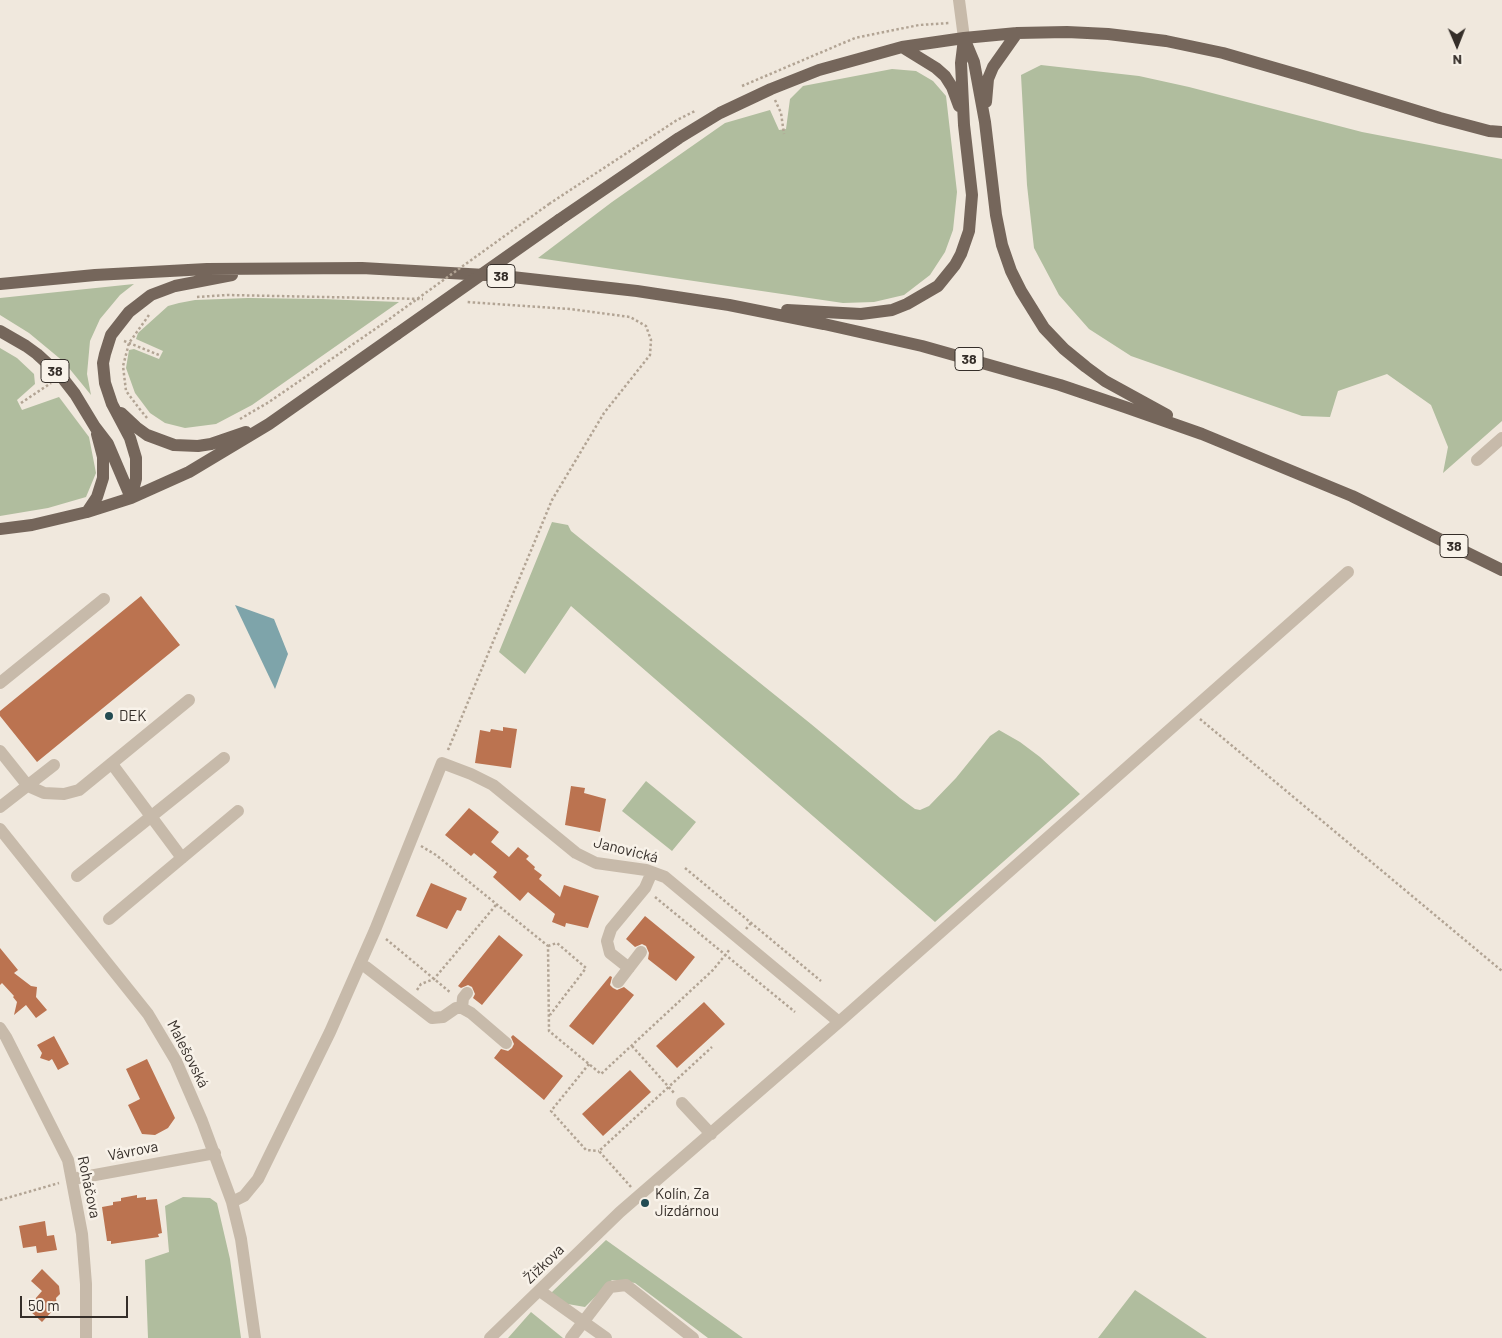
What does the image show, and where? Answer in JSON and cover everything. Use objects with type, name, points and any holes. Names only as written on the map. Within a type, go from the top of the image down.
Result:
[{"type":"main road","points":[[0,529],[32,525],[87,512],[131,498],[189,472],[269,424],[679,138],[720,113],[771,89],[819,70],[860,57],[902,47],[1017,33],[1067,32],[1108,34],[1166,41],[1223,53],[1440,118],[1489,131],[1502,132]]},
{"type":"main road","points":[[985,122],[988,79],[1000,54],[1017,33]]},
{"type":"main road","name":"38","points":[[964,38],[974,62],[985,122],[996,215],[1002,244],[1011,271],[1021,292],[1044,328],[1064,349],[1105,381],[1202,434]]},
{"type":"main road","name":"38","points":[[729,305],[842,314],[878,313],[907,304],[938,286],[955,265],[964,249],[969,232],[972,195],[964,125],[961,63],[964,38]]},
{"type":"main road","points":[[902,47],[936,68],[945,76],[952,87],[964,125]]},
{"type":"main road","name":"38","points":[[0,284],[145,272],[271,268],[362,268],[503,276],[637,291],[729,305],[870,334],[940,351],[1060,385],[1202,434],[1352,496],[1502,570]]},
{"type":"main road","name":"38","points":[[131,498],[136,479],[136,458],[130,438],[112,404],[105,383],[105,354],[111,335],[123,318],[150,295],[196,281],[271,268]]},
{"type":"main road","name":"38","points":[[0,331],[26,346],[61,376],[108,444],[131,498]]},
{"type":"main road","points":[[112,404],[147,435],[174,445],[198,446],[211,444],[269,424]]},
{"type":"main road","points":[[87,512],[97,497],[103,478],[103,457],[95,427]]},
{"type":"street","points":[[959,0],[964,38]]},
{"type":"street","points":[[1477,460],[1502,438]]},
{"type":"street","name":"Žižkova","points":[[490,1338],[620,1212],[839,1022],[1348,572]]},
{"type":"street","points":[[0,683],[104,599]]},
{"type":"street","points":[[0,751],[28,786],[44,793],[64,794],[79,790],[189,700]]},
{"type":"street","points":[[77,876],[224,758]]},
{"type":"street","points":[[232,1202],[244,1196],[258,1179],[330,1032],[375,930],[442,763]]},
{"type":"street","name":"Janovická","points":[[442,763],[493,785],[576,853],[596,863],[646,870],[665,877],[839,1022]]},
{"type":"street","points":[[112,764],[182,858]]},
{"type":"street","points":[[0,808],[54,765]]},
{"type":"street","points":[[109,919],[238,811]]},
{"type":"street","name":"Malešovská","points":[[0,828],[148,1014],[176,1061],[215,1153],[232,1202],[241,1239],[255,1338]]},
{"type":"street","points":[[629,968],[610,953],[607,941],[611,930],[645,888],[652,872]]},
{"type":"street","points":[[618,982],[641,952]]},
{"type":"street","points":[[360,964],[432,1018],[443,1017],[464,1000],[471,1014],[506,1043]]},
{"type":"street","name":"Roháčova","points":[[0,1028],[68,1160],[82,1234],[86,1284],[86,1338]]},
{"type":"street","points":[[682,1103],[711,1134]]},
{"type":"street","name":"Vávrova","points":[[73,1179],[215,1153]]},
{"type":"street","points":[[570,1338],[610,1287],[626,1285],[693,1338]]},
{"type":"street","points":[[540,1291],[606,1338]]},
{"type":"path","points":[[771,89],[781,113],[784,134]]},
{"type":"path","points":[[233,423],[269,402],[381,325],[549,204]]},
{"type":"path","points":[[192,297],[227,295],[430,299]]},
{"type":"path","points":[[442,763],[552,500],[604,413],[650,355],[651,340],[646,326],[630,317],[570,309],[460,301]]},
{"type":"path","points":[[149,419],[126,390],[123,366],[129,343],[152,310]]},
{"type":"path","points":[[111,335],[159,355]]},
{"type":"path","points":[[21,403],[61,376]]},
{"type":"path","points":[[1191,711],[1502,971]]},
{"type":"path","points":[[412,839],[436,855],[548,946]]},
{"type":"path","points":[[685,868],[821,981]]},
{"type":"path","points":[[645,888],[795,1012]]},
{"type":"path","points":[[409,1001],[421,984],[434,979],[496,905]]},
{"type":"path","points":[[548,946],[550,1031],[601,1074],[713,970],[750,923]]},
{"type":"path","points":[[375,930],[454,995],[464,1000]]},
{"type":"path","points":[[548,946],[557,943],[586,968],[549,1016]]},
{"type":"path","points":[[632,1046],[682,1103]]},
{"type":"path","points":[[599,1151],[712,1047]]},
{"type":"path","points":[[589,1064],[551,1111],[586,1150],[599,1151],[638,1196]]},
{"type":"path","points":[[0,1200],[73,1179]]},
{"type":"green space","points":[[1041,65],[1139,76],[1189,87],[1362,132],[1502,159],[1502,421],[1443,473],[1448,447],[1431,405],[1387,374],[1338,391],[1330,417],[1302,416],[1131,356],[1089,329],[1059,295],[1034,248],[1027,185],[1021,75]]},
{"type":"green space","points":[[892,69],[916,71],[933,81],[946,96],[957,192],[953,230],[945,252],[930,275],[904,295],[874,302],[843,303],[538,258],[612,202],[725,123],[770,110],[779,130],[786,129],[790,99],[803,86]]},
{"type":"green space","points":[[134,284],[120,295],[100,319],[90,341],[87,374],[91,395],[64,362],[29,333],[0,315],[0,298]]},
{"type":"green space","points":[[248,298],[399,302],[252,405],[216,424],[185,428],[165,423],[150,413],[135,393],[126,368],[129,350],[134,349],[159,359],[163,351],[136,339],[138,333],[168,306],[195,300]]},
{"type":"green space","points":[[0,348],[17,358],[34,374],[35,384],[17,400],[22,410],[59,397],[89,437],[96,473],[86,497],[48,508],[0,516]]},
{"type":"green space","points":[[552,522],[568,525],[571,531],[915,809],[920,810],[929,806],[956,778],[990,736],[999,730],[1020,742],[1040,757],[1080,794],[935,922],[571,606],[525,674],[499,652]]},
{"type":"green space","points":[[646,781],[696,822],[672,851],[622,811]]},
{"type":"green space","points":[[183,1197],[210,1198],[217,1203],[230,1259],[241,1338],[148,1338],[145,1260],[169,1252],[165,1206]]},
{"type":"green space","points":[[606,1240],[743,1338],[708,1338],[635,1283],[612,1280],[585,1307],[562,1303],[551,1293]]},
{"type":"green space","points":[[1135,1290],[1207,1338],[1098,1338]]},
{"type":"green space","points":[[531,1312],[563,1338],[508,1338]]},
{"type":"water","points":[[235,605],[274,619],[288,654],[275,689]]},
{"type":"building","points":[[141,596],[180,645],[37,762],[0,716],[0,711]]},
{"type":"building","points":[[503,727],[517,729],[511,768],[475,763],[480,730],[490,732],[491,729],[503,731]]},
{"type":"building","points":[[571,786],[585,788],[584,793],[606,799],[600,832],[565,825]]},
{"type":"building","points":[[469,808],[499,832],[491,842],[509,857],[518,847],[529,856],[526,859],[542,875],[539,879],[560,897],[564,885],[599,896],[588,928],[566,923],[565,927],[552,922],[555,914],[528,892],[520,901],[493,877],[497,872],[474,853],[471,856],[445,835]]},
{"type":"building","points":[[431,883],[467,898],[461,911],[457,910],[447,929],[416,916]]},
{"type":"building","points":[[645,916],[695,957],[676,981],[648,959],[649,953],[646,946],[642,944],[635,947],[626,939]]},
{"type":"building","points":[[499,935],[523,955],[482,1005],[473,998],[475,994],[472,987],[468,985],[461,988],[458,986]]},
{"type":"building","points":[[0,948],[18,970],[14,973],[31,986],[37,987],[36,997],[47,1010],[36,1018],[26,1005],[14,1015],[17,1002],[2,983],[0,985]]},
{"type":"building","points":[[610,976],[612,977],[610,985],[613,988],[617,990],[624,987],[634,995],[593,1045],[569,1026]]},
{"type":"building","points":[[704,1002],[725,1024],[677,1068],[656,1046]]},
{"type":"building","points":[[513,1035],[563,1076],[544,1100],[494,1058],[501,1049],[508,1051],[512,1048],[514,1044],[511,1037]]},
{"type":"building","points":[[54,1036],[69,1064],[58,1070],[52,1059],[49,1061],[40,1058],[42,1053],[37,1045]]},
{"type":"building","points":[[147,1059],[175,1118],[168,1128],[155,1135],[142,1134],[128,1105],[140,1099],[126,1069]]},
{"type":"building","points":[[630,1070],[651,1092],[603,1136],[582,1114]]},
{"type":"building","points":[[137,1195],[137,1198],[146,1197],[146,1200],[157,1199],[162,1233],[158,1234],[159,1237],[111,1244],[111,1241],[107,1241],[102,1207],[113,1205],[113,1202],[121,1201],[121,1198]]},
{"type":"building","points":[[45,1221],[47,1236],[54,1235],[57,1250],[37,1253],[36,1246],[23,1248],[19,1226]]},
{"type":"building","points":[[42,1269],[59,1286],[60,1294],[56,1298],[57,1306],[42,1322],[30,1311],[35,1305],[35,1299],[42,1291],[31,1281]]},
{"type":"place","name":"DEK","points":[[109,716]]},
{"type":"place","name":"Kolín, Za Jízdárnou","points":[[645,1203]]}]
